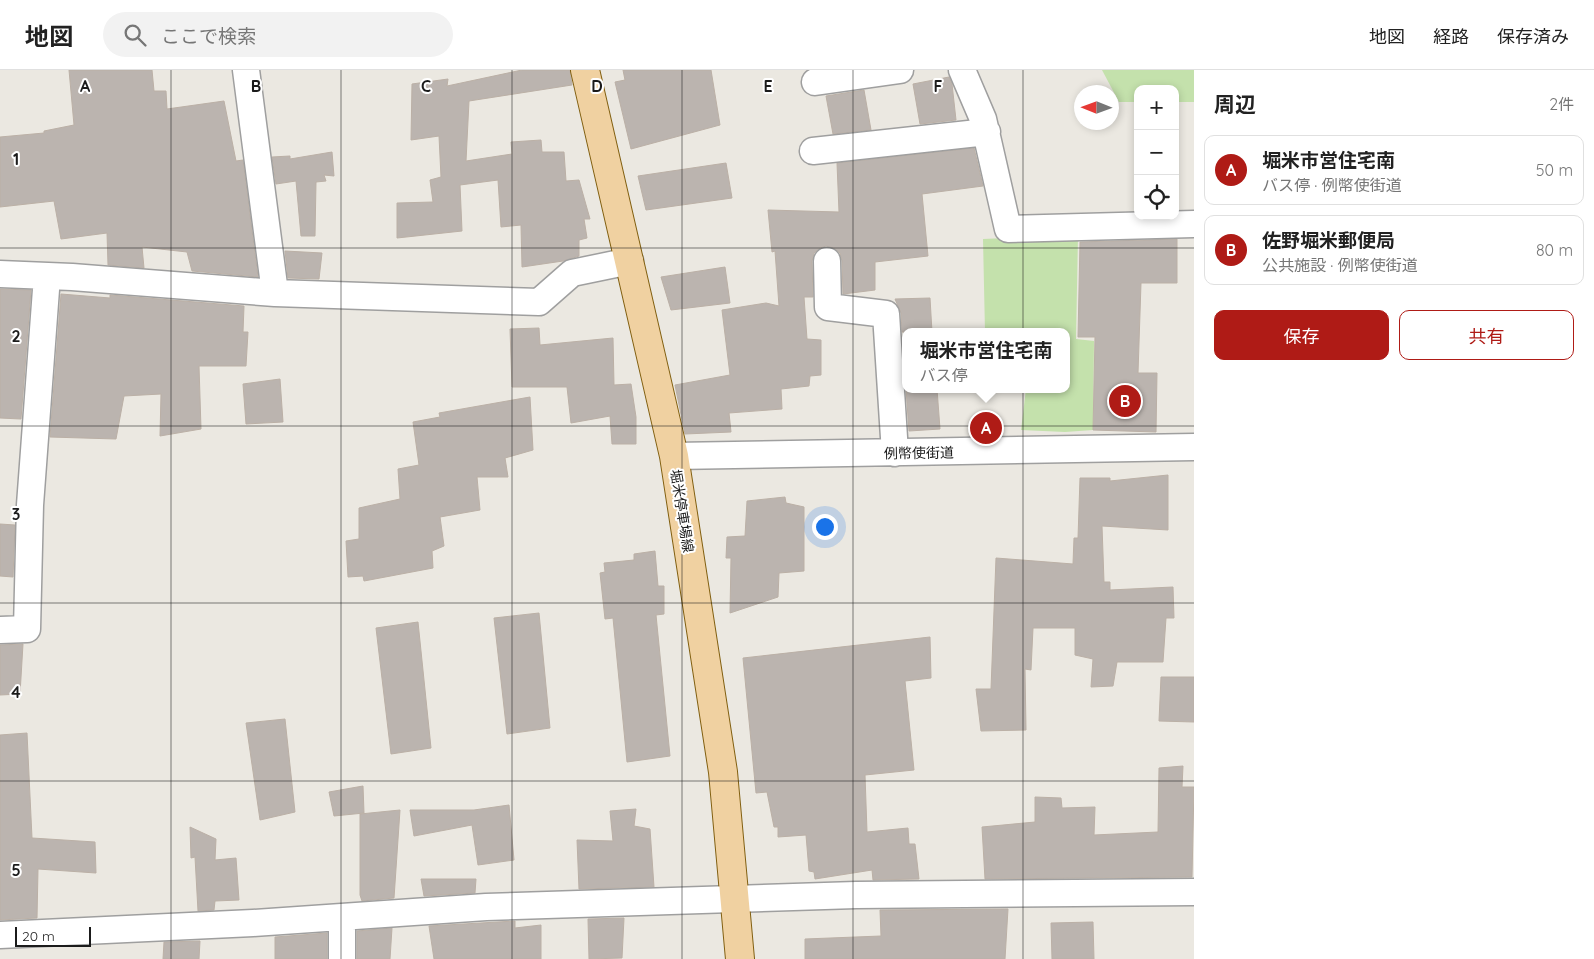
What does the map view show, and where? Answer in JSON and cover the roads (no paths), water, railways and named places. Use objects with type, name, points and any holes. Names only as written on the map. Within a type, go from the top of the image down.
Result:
[{"type":"main road","name":"堀米停車場線","points":[[585,70],[674,456],[723,772],[740,959]]},
{"type":"street","points":[[246,70],[275,293]]},
{"type":"street","points":[[815,82],[900,70]]},
{"type":"street","points":[[962,70],[983,119],[1008,229],[1194,224]]},
{"type":"street","points":[[813,150],[986,132]]},
{"type":"street","points":[[0,274],[275,293],[539,302],[572,272],[630,261]]},
{"type":"street","points":[[827,261],[828,307],[886,314],[895,453]]},
{"type":"street","points":[[0,630],[27,629],[30,505],[47,276]]},
{"type":"street","name":"例幣使街道","points":[[674,456],[1194,448]]},
{"type":"street","points":[[0,935],[486,907],[856,895],[1194,892]]},
{"type":"street","points":[[342,916],[342,959]]},
{"type":"place","name":"佐野堀米郵便局","points":[[1125,401]]},
{"type":"place","name":"堀米市営住宅南","points":[[986,428]]}]
